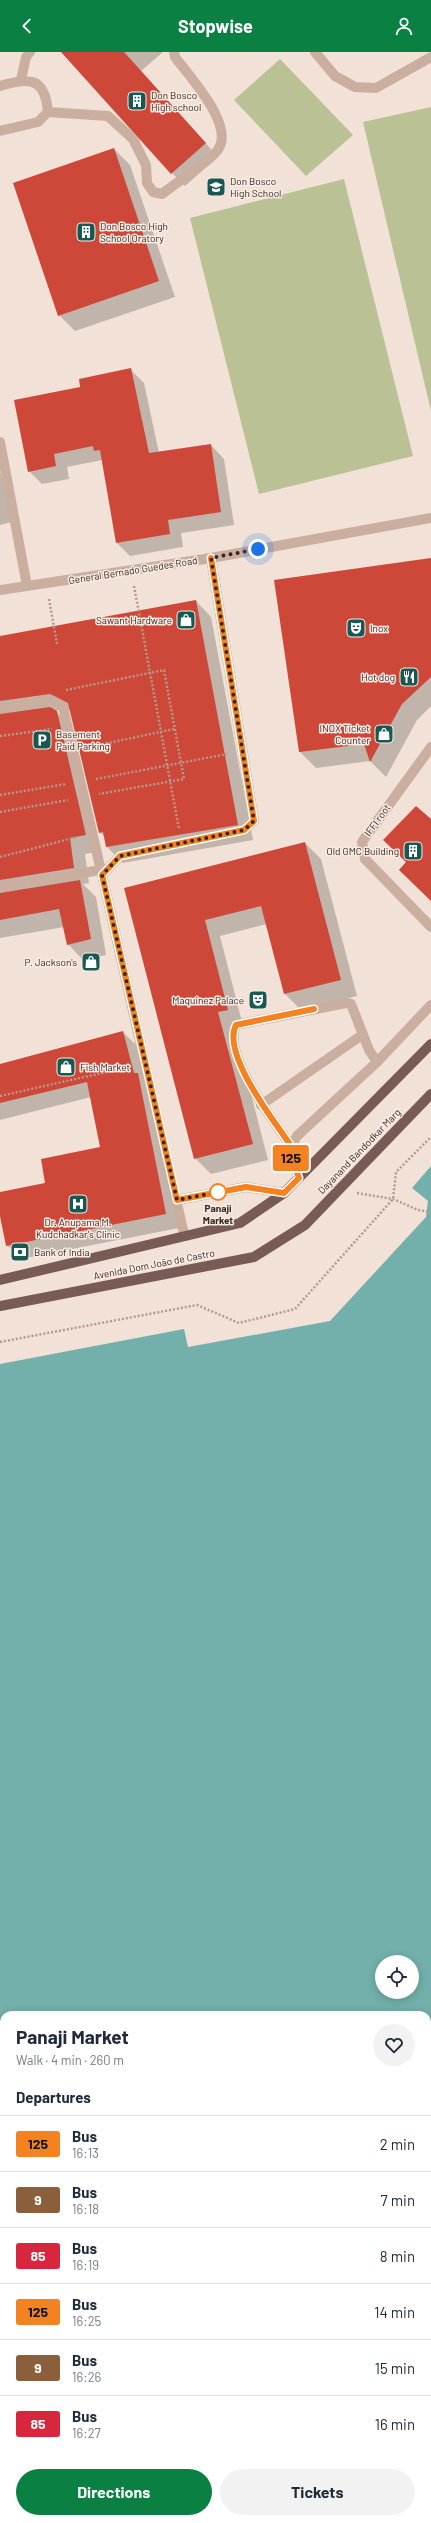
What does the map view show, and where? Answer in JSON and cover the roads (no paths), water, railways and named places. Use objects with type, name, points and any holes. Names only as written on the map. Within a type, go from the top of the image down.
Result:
[{"type":"main road","name":"Avenida Dom João de Castro","points":[[0,1280],[184,1234],[240,1223],[284,1193],[431,1044]]},
{"type":"main road","name":"Dayanand Bandodkar Marg","points":[[305,1225],[431,1094]]},
{"type":"main road","name":"Avenida Dom João de Castro","points":[[0,1306],[254,1256],[305,1225]]},
{"type":"street","points":[[21,80],[26,57],[30,52]]},
{"type":"street","points":[[0,132],[38,122],[48,112],[108,116],[133,138],[146,165],[147,183],[153,192],[162,194],[218,150],[223,132],[216,113],[174,57],[174,52]]},
{"type":"street","points":[[315,52],[335,76],[355,87],[376,88],[431,57]]},
{"type":"street","points":[[0,86],[21,80],[38,84],[46,94],[48,112]]},
{"type":"street","points":[[0,442],[28,586]]},
{"type":"street","name":"General Bernado Guedes Road","points":[[0,590],[211,558],[431,518]]},
{"type":"street","points":[[0,887],[105,872],[120,856],[244,830],[254,821],[211,558]]},
{"type":"street","points":[[0,708],[51,700],[63,707],[95,846],[105,872],[145,1063],[184,1234]]},
{"type":"street","name":"IFFI root","points":[[431,747],[362,842],[365,858],[431,927]]},
{"type":"street","points":[[291,1146],[252,1090],[235,1047],[232,1033],[236,1025],[346,1003],[354,1007],[362,1035],[378,1062]]},
{"type":"street","points":[[299,1178],[291,1158],[291,1146],[297,1136],[378,1062],[431,1005]]},
{"type":"street","points":[[261,1105],[362,1035]]},
{"type":"street","points":[[177,1200],[246,1187],[284,1193]]},
{"type":"water","points":[[431,1166],[431,2011],[0,2011],[0,1364],[184,1329],[188,1347],[330,1321],[426,1217],[428,1201],[412,1188]]},
{"type":"place","name":"Don Bosco High school","points":[[137,101]]},
{"type":"place","name":"Don Bosco High School","points":[[216,187]]},
{"type":"place","name":"Don Bosco High School Oratory","points":[[86,232]]},
{"type":"place","name":"Sawant Hardware","points":[[186,620]]},
{"type":"place","name":"Inox","points":[[356,628]]},
{"type":"place","name":"Hot dog","points":[[409,677]]},
{"type":"place","name":"INOX Ticket Counter","points":[[384,734]]},
{"type":"place","name":"Basement Paid Parking","points":[[42,740]]},
{"type":"place","name":"Old GMC Building","points":[[413,851]]},
{"type":"place","name":"P. Jackson's","points":[[91,962]]},
{"type":"place","name":"Maquinez Palace","points":[[258,1000]]},
{"type":"place","name":"Fish Market","points":[[66,1067]]},
{"type":"place","name":"Panaji Market","points":[[218,1192]]},
{"type":"place","name":"Dr. Anupama M. Kudchadkar's Clinic","points":[[78,1204]]},
{"type":"place","name":"Bank of India","points":[[20,1252]]}]
